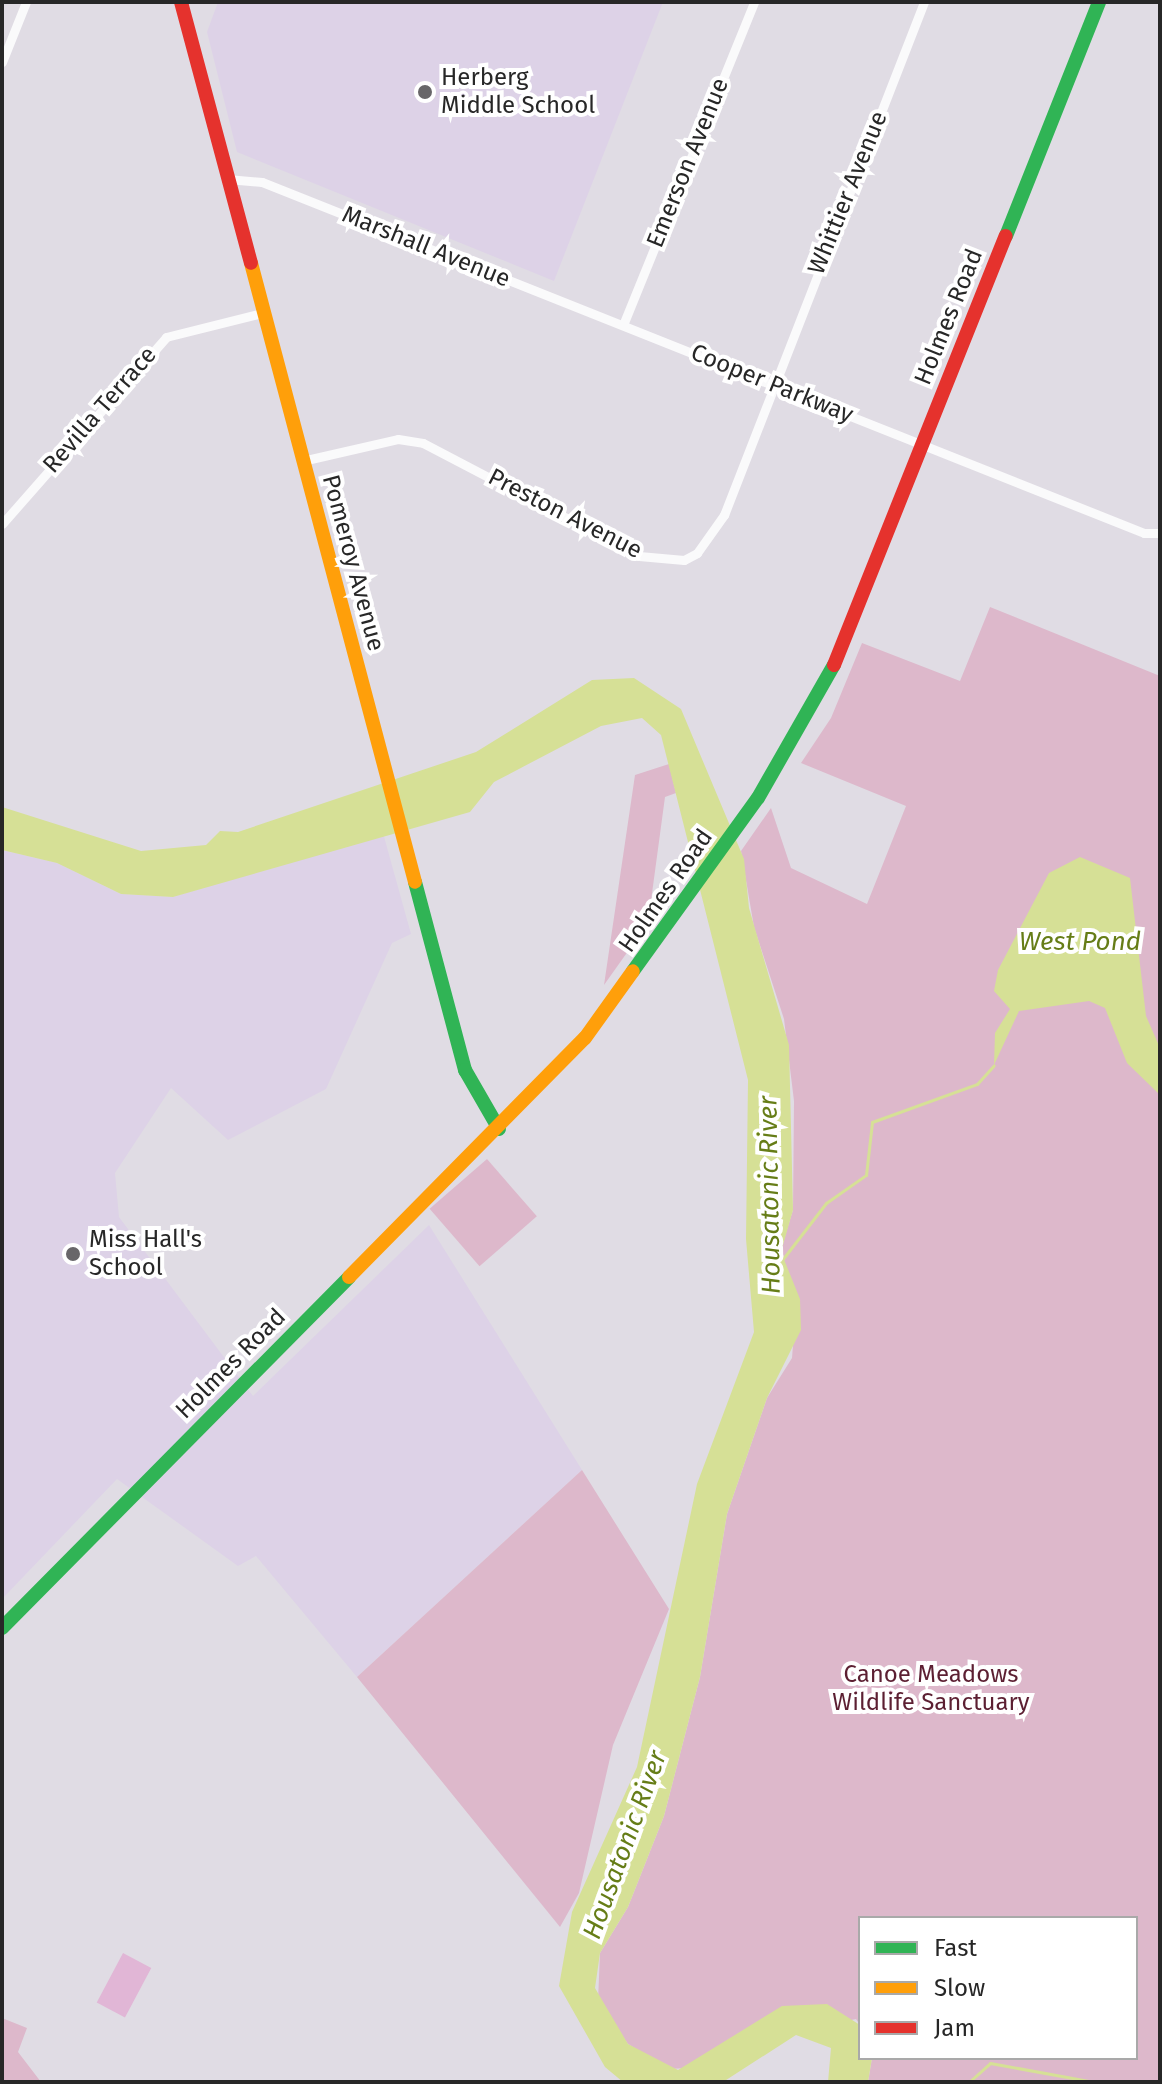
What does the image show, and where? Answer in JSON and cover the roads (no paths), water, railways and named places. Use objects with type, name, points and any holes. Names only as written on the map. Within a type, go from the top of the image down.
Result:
[{"type":"street","points":[[2,62],[26,2]]},
{"type":"street","name":"Pomeroy Avenue","points":[[181,2],[465,1070],[499,1129]]},
{"type":"street","name":"Emerson Avenue","points":[[623,325],[754,2]]},
{"type":"street","name":"Whittier Avenue","points":[[772,385],[924,2]]},
{"type":"street","name":"Holmes Road","points":[[2,1628],[499,1129],[609,1010],[734,832],[832,671],[1099,2]]},
{"type":"street","name":"Marshall Avenue","points":[[227,179],[262,182],[623,325]]},
{"type":"street","name":"Revilla Terrace","points":[[2,524],[166,337],[262,313]]},
{"type":"street","name":"Cooper Parkway","points":[[623,325],[921,444],[1160,533]]},
{"type":"street","name":"Preston Avenue","points":[[302,461],[398,439],[423,443],[639,556],[684,560],[724,515],[772,385]]},
{"type":"water","name":"Housatonic River","points":[[634,678],[681,709],[744,859],[749,908],[789,1045],[793,1210],[781,1252],[800,1299],[801,1330],[767,1398],[727,1514],[700,1677],[664,1816],[628,1907],[600,1953],[595,1988],[628,2044],[678,2070],[782,2006],[827,2004],[858,2024],[858,2060],[872,2060],[868,2082],[828,2082],[831,2048],[796,2035],[723,2082],[623,2082],[605,2067],[559,1986],[572,1912],[637,1767],[697,1484],[754,1332],[746,1239],[748,1080],[661,735],[642,718],[601,726],[494,782],[470,812],[173,897],[121,894],[57,863],[2,850],[2,807],[141,851],[206,845],[220,831],[238,832],[476,752],[592,680]]},
{"type":"water","name":"West Pond","points":[[1080,857],[1130,878],[1146,1016],[1160,1048],[1160,1095],[1127,1063],[1105,1008],[1089,1001],[1019,1011],[994,1065],[995,1033],[1010,1009],[994,991],[998,970],[1049,873]]},
{"type":"waterway","name":"Housatonic River","points":[[782,1260],[826,1203],[866,1175],[872,1122],[977,1084],[994,1065]]},
{"type":"waterway","points":[[969,2082],[990,2063],[1095,2082]]},
{"type":"place","name":"Herberg Middle School","points":[[425,92]]},
{"type":"place","name":"Miss Hall's School","points":[[73,1254]]},
{"type":"park label","name":"Canoe Meadows Wildlife Sanctuary","points":[[931,1689]]}]
